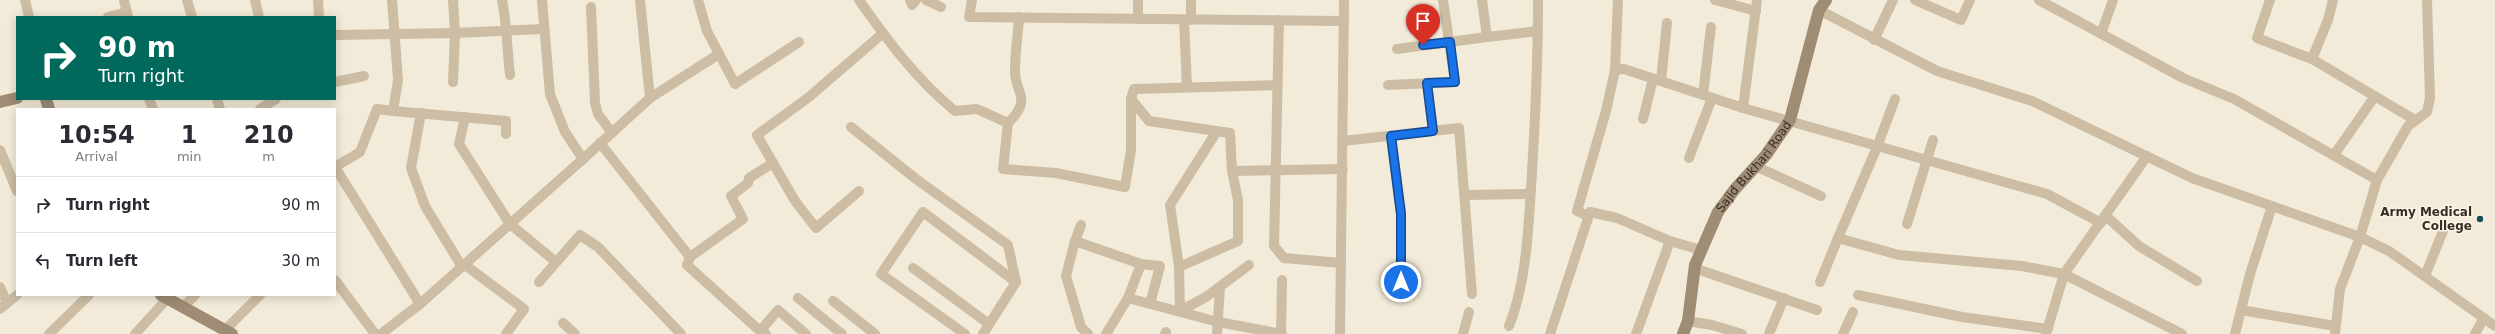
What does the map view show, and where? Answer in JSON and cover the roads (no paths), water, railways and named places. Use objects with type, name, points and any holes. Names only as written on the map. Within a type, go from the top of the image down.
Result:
[{"type":"street","points":[[25,0],[29,16]]},
{"type":"street","points":[[115,16],[128,14],[124,0]]},
{"type":"street","points":[[187,0],[192,16]]},
{"type":"street","points":[[255,0],[259,16]]},
{"type":"street","points":[[318,0],[319,16]]},
{"type":"street","points":[[392,0],[398,80],[393,111]]},
{"type":"street","points":[[453,0],[455,33],[453,82]]},
{"type":"street","points":[[502,0],[508,30],[506,38],[510,75]]},
{"type":"street","points":[[542,0],[550,94],[565,132],[583,159]]},
{"type":"street","points":[[640,0],[650,98]]},
{"type":"street","points":[[698,0],[707,31],[735,84],[799,42]]},
{"type":"street","points":[[859,0],[882,34],[933,93],[955,111],[977,109],[1008,122]]},
{"type":"street","points":[[910,0],[912,5],[916,0]]},
{"type":"street","points":[[926,0],[941,7]]},
{"type":"street","points":[[972,0],[969,17],[1187,20],[1344,20]]},
{"type":"street","points":[[1138,0],[1138,19]]},
{"type":"street","points":[[1187,87],[1187,20],[1191,0]]},
{"type":"street","points":[[1340,334],[1344,0]]},
{"type":"street","points":[[1388,85],[1455,82],[1444,0]]},
{"type":"street","points":[[1482,0],[1487,37]]},
{"type":"street","points":[[1509,326],[1514,312],[1527,251],[1536,120],[1538,0]]},
{"type":"street","points":[[1588,216],[1577,211],[1606,111],[1615,70],[1618,0]]},
{"type":"street","points":[[1715,0],[1756,11]]},
{"type":"street","points":[[1743,108],[1757,0]]},
{"type":"street","name":"Sajid Bukhari Road","points":[[1683,334],[1688,321],[1694,268],[1701,250],[1718,212],[1790,120],[1819,10],[1826,0]]},
{"type":"street","points":[[1874,40],[1893,0]]},
{"type":"street","points":[[1915,0],[1961,20],[1970,0]]},
{"type":"street","points":[[2101,34],[2113,0]]},
{"type":"street","points":[[2270,0],[2256,38],[2312,59],[2415,120]]},
{"type":"street","points":[[2312,59],[2328,20],[2333,0]]},
{"type":"street","points":[[2241,310],[2335,330],[2340,289],[2360,237],[2377,180],[2408,126],[2427,112],[2430,98],[2427,0]]},
{"type":"street","points":[[2043,1],[2183,78],[2234,99],[2377,180]]},
{"type":"street","points":[[591,7],[595,103],[598,114],[612,133]]},
{"type":"street","points":[[1819,10],[1874,40],[1937,71],[2032,101],[2192,178],[2360,237],[2389,251],[2495,326]]},
{"type":"street","points":[[1019,17],[1015,72],[1022,93],[1018,113],[1008,122],[1004,169],[1056,174],[1124,187],[1131,150],[1132,99],[1134,89],[1277,85]]},
{"type":"street","points":[[1278,20],[1274,246],[1284,258],[1341,263]]},
{"type":"street","points":[[1643,119],[1657,80],[1667,23]]},
{"type":"street","points":[[1690,158],[1707,96],[1711,26]]},
{"type":"street","points":[[336,35],[455,33],[544,29]]},
{"type":"street","points":[[1397,48],[1538,31]]},
{"type":"street","points":[[858,191],[816,228],[795,201],[757,135],[809,97],[882,34]]},
{"type":"street","points":[[381,334],[420,304],[650,98],[719,54]]},
{"type":"street","points":[[1615,70],[1624,69],[1743,108],[1790,120],[1926,161],[2047,194],[2103,219],[2139,246],[2197,281]]},
{"type":"street","points":[[336,82],[364,76]]},
{"type":"street","points":[[1427,83],[1433,131]]},
{"type":"street","points":[[2334,155],[2376,96]]},
{"type":"street","points":[[0,102],[16,98]]},
{"type":"street","points":[[1132,99],[1149,121],[1230,133],[1232,171],[1238,200],[1238,241],[1179,267]]},
{"type":"street","points":[[1820,282],[1895,99]]},
{"type":"street","points":[[262,108],[274,100]]},
{"type":"street","points":[[336,166],[360,152],[377,109],[506,121],[506,134]]},
{"type":"street","points":[[421,113],[411,168],[425,206],[463,266],[524,309],[506,334]]},
{"type":"street","points":[[464,116],[459,144],[510,224],[556,262]]},
{"type":"street","points":[[851,127],[916,179],[1008,245],[1016,282],[983,334]]},
{"type":"street","points":[[1343,141],[1459,128],[1466,195],[1472,294]]},
{"type":"street","points":[[1180,311],[1179,267],[1170,205],[1217,131]]},
{"type":"street","points":[[1391,136],[1401,214],[1401,296]]},
{"type":"street","points":[[1907,224],[1933,140]]},
{"type":"street","points":[[600,144],[690,256]]},
{"type":"street","points":[[0,150],[16,189]]},
{"type":"street","points":[[1858,295],[1962,317],[2047,331],[2064,274],[2147,156]]},
{"type":"street","points":[[773,163],[749,178],[748,183],[731,196],[743,219],[690,256],[687,265],[763,333],[778,310],[806,334]]},
{"type":"street","points":[[1755,166],[1821,196]]},
{"type":"street","points":[[336,169],[420,304]]},
{"type":"street","points":[[1232,171],[1342,169]]},
{"type":"street","points":[[1466,195],[1530,194]]},
{"type":"street","points":[[2235,334],[2250,274],[2272,206]]},
{"type":"street","points":[[965,334],[881,274],[922,212],[1016,282]]},
{"type":"street","points":[[1550,334],[1590,212],[1617,218],[1670,241],[1701,250]]},
{"type":"street","points":[[1081,225],[1075,241],[1066,276],[1081,327],[1088,334]]},
{"type":"street","points":[[2425,276],[2443,231]]},
{"type":"street","points":[[539,282],[580,235],[598,247],[681,334]]},
{"type":"street","points":[[1838,238],[1899,255],[2022,266],[2064,274],[2182,334]]},
{"type":"street","points":[[1075,241],[1141,264],[1160,266],[1150,304]]},
{"type":"street","points":[[1636,334],[1670,241]]},
{"type":"street","points":[[1106,334],[1128,298],[1141,264]]},
{"type":"street","points":[[1180,311],[1220,287],[1249,265]]},
{"type":"street","points":[[913,268],[989,324]]},
{"type":"street","points":[[1694,268],[1817,310]]},
{"type":"street","points":[[1128,298],[1218,322],[1281,334],[1282,280]]},
{"type":"street","points":[[336,281],[375,334]]},
{"type":"street","points":[[0,287],[4,306],[16,296]]},
{"type":"street","points":[[1217,334],[1220,287]]},
{"type":"street","points":[[49,334],[89,296]]},
{"type":"street","points":[[183,307],[194,296]]},
{"type":"street","points":[[135,334],[164,297],[229,332],[259,296]]},
{"type":"street","points":[[798,298],[842,334]]},
{"type":"street","points":[[1768,334],[1784,298]]},
{"type":"street","points":[[833,301],[875,334]]},
{"type":"street","points":[[1463,334],[1469,312]]},
{"type":"street","points":[[1843,334],[1853,312]]},
{"type":"street","points":[[2475,334],[2484,318]]},
{"type":"street","points":[[1688,321],[1712,325],[1742,334]]},
{"type":"street","points":[[563,322],[575,334]]},
{"type":"place","name":"Army Medical College","points":[[2480,219]]}]
